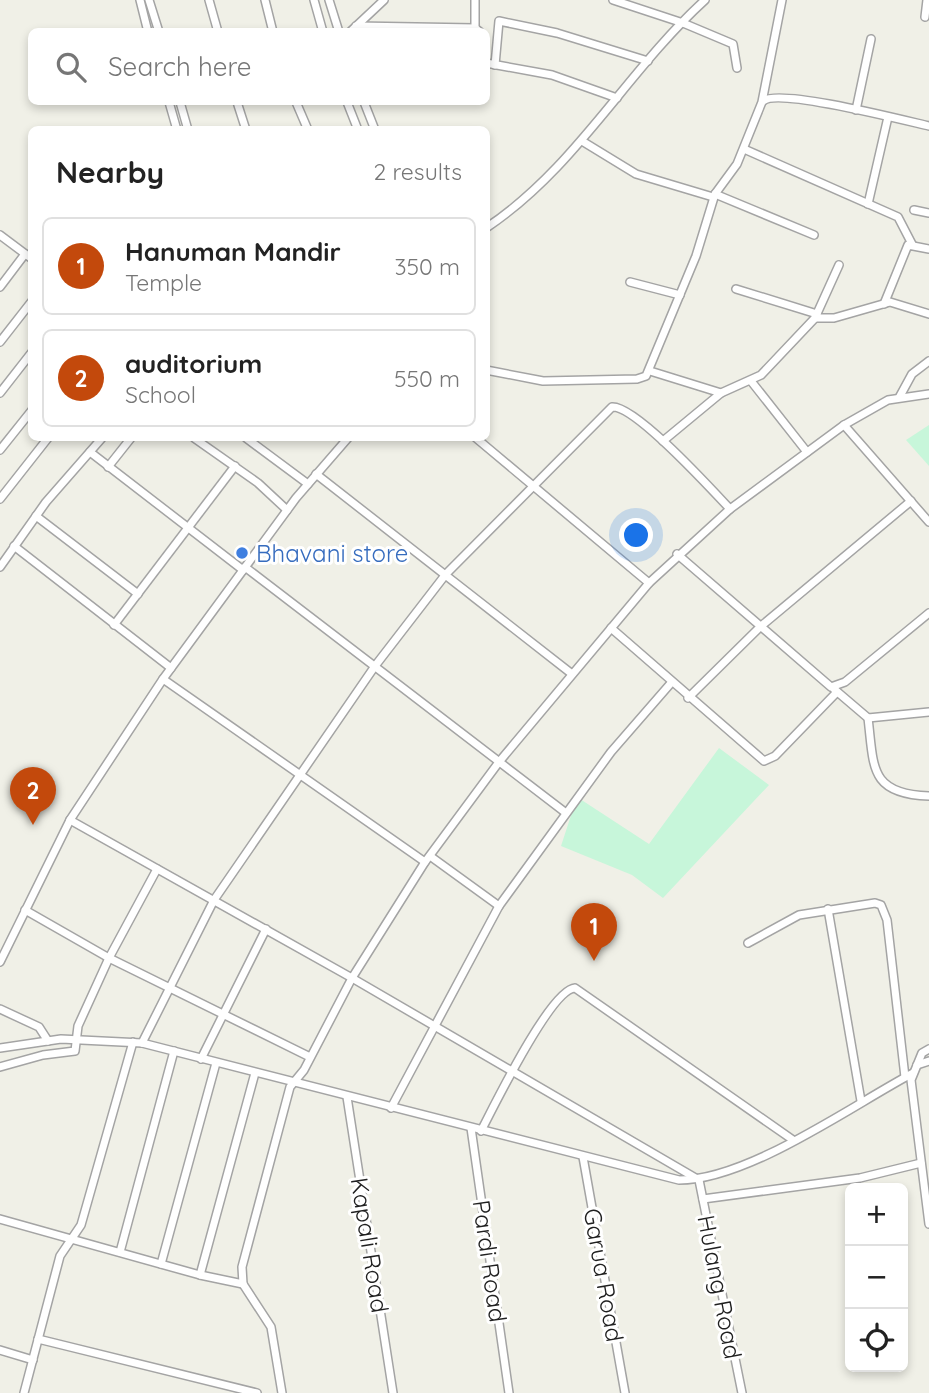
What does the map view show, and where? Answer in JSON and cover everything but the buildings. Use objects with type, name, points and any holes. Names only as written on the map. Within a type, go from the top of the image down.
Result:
[{"type":"street","points":[[140,0],[147,28]]},
{"type":"street","points":[[149,0],[158,28]]},
{"type":"street","points":[[209,0],[217,28]]},
{"type":"street","points":[[265,0],[272,28]]},
{"type":"street","points":[[314,0],[322,28]]},
{"type":"street","points":[[329,0],[338,28]]},
{"type":"street","points":[[354,28],[384,0]]},
{"type":"street","points":[[475,0],[477,28]]},
{"type":"street","points":[[613,0],[683,23],[733,44],[737,51],[737,68]]},
{"type":"street","points":[[490,371],[558,382],[637,379],[650,371],[696,256],[714,196],[744,149],[762,102],[782,0]]},
{"type":"street","points":[[925,18],[927,0]]},
{"type":"street","points":[[490,225],[538,189],[700,1]]},
{"type":"street","points":[[617,98],[552,75],[491,64],[497,24],[499,21],[557,33],[648,61]]},
{"type":"street","points":[[856,110],[871,39]]},
{"type":"street","points":[[762,102],[775,97],[856,110],[929,126]]},
{"type":"street","points":[[170,105],[176,126]]},
{"type":"street","points":[[181,105],[187,126]]},
{"type":"street","points":[[238,105],[245,126]]},
{"type":"street","points":[[297,105],[305,126]]},
{"type":"street","points":[[348,105],[356,126]]},
{"type":"street","points":[[365,105],[373,126]]},
{"type":"street","points":[[868,204],[888,117]]},
{"type":"street","points":[[582,141],[636,174],[714,196],[814,236]]},
{"type":"street","points":[[744,149],[898,217],[912,244],[929,249]]},
{"type":"street","points":[[914,210],[929,214]]},
{"type":"street","points":[[0,235],[28,256],[0,287]]},
{"type":"street","points":[[884,304],[904,250],[912,244]]},
{"type":"street","points":[[663,441],[721,393],[751,381],[816,316],[839,265]]},
{"type":"street","points":[[631,282],[680,295]]},
{"type":"street","points":[[737,289],[816,316],[834,318],[884,304],[900,304],[929,314]]},
{"type":"street","points":[[0,342],[28,306]]},
{"type":"street","points":[[0,393],[28,357]]},
{"type":"street","points":[[900,396],[912,374],[929,361]]},
{"type":"street","points":[[650,371],[721,393]]},
{"type":"street","points":[[751,381],[807,452]]},
{"type":"street","points":[[282,1393],[271,1327],[243,1284],[242,1267],[293,1082],[310,1057],[352,978],[427,859],[499,762],[649,583],[677,554],[730,509],[844,425],[900,396],[929,394]]},
{"type":"street","points":[[142,1044],[214,900],[299,772],[375,666],[446,574],[612,407],[622,408],[663,441],[730,509]]},
{"type":"street","points":[[0,450],[28,415]]},
{"type":"street","points":[[844,425],[929,522]]},
{"type":"street","points":[[0,499],[46,441]]},
{"type":"street","points":[[1,563],[36,516],[99,441]]},
{"type":"street","points":[[108,467],[129,441]]},
{"type":"street","points":[[198,441],[235,466],[287,510]]},
{"type":"street","points":[[250,441],[308,484]]},
{"type":"street","points":[[0,962],[70,820],[163,679],[287,510],[345,441]]},
{"type":"street","points":[[480,441],[649,583]]},
{"type":"street","points":[[90,452],[187,530],[375,666],[566,813]]},
{"type":"street","points":[[114,625],[235,466]]},
{"type":"street","points":[[316,474],[572,674]]},
{"type":"street","points":[[688,698],[760,627],[911,501]]},
{"type":"street","points":[[36,516],[138,594]]},
{"type":"street","points":[[14,547],[171,668]]},
{"type":"street","points":[[677,554],[868,718],[929,712]]},
{"type":"street","points":[[611,628],[688,698],[764,761],[775,756],[834,689],[929,613]]},
{"type":"street","points":[[163,679],[499,906]]},
{"type":"street","points":[[391,1108],[432,1024],[499,906],[611,752],[671,683]]},
{"type":"street","points":[[868,718],[870,755],[885,782],[896,793],[929,796]]},
{"type":"street","points":[[70,820],[513,1070],[699,1180]]},
{"type":"street","points":[[0,1067],[43,1055],[72,1053],[77,1049],[78,1026],[109,958],[157,869]]},
{"type":"street","points":[[748,943],[790,918],[828,909],[875,903],[884,910],[912,1072],[911,1088],[929,1224]]},
{"type":"street","points":[[828,909],[861,1101]]},
{"type":"street","points":[[25,910],[109,958],[310,1057]]},
{"type":"street","points":[[201,1059],[266,929]]},
{"type":"street","points":[[481,1131],[546,1013],[564,992],[575,988],[793,1140]]},
{"type":"street","points":[[0,1009],[39,1027],[48,1041]]},
{"type":"street","points":[[0,1048],[77,1038],[133,1042],[659,1176],[699,1180],[769,1153],[929,1061]]},
{"type":"street","points":[[24,1393],[62,1251],[81,1225],[133,1042]]},
{"type":"street","points":[[912,1072],[922,1053],[929,1049]]},
{"type":"street","points":[[120,1252],[174,1051]]},
{"type":"street","points":[[161,1264],[216,1063]]},
{"type":"street","points":[[200,1275],[255,1073]]},
{"type":"street","name":"Kapali Road","points":[[347,1097],[393,1393]]},
{"type":"street","name":"Pardi Road","points":[[471,1128],[509,1393]]},
{"type":"street","name":"Garua Road","points":[[583,1157],[625,1393]]},
{"type":"street","points":[[703,1199],[860,1178],[921,1163]]},
{"type":"street","name":"Hulang Road","points":[[699,1180],[741,1393]]},
{"type":"street","points":[[0,1219],[200,1275],[243,1284]]},
{"type":"street","points":[[38,1339],[257,1393]]},
{"type":"street","points":[[0,1350],[33,1360]]},
{"type":"green space","points":[[929,425],[929,466],[906,440]]},
{"type":"green space","points":[[719,748],[769,785],[663,898],[632,875],[561,846],[577,797],[649,844]]},
{"type":"place","name":"Bhavani store","points":[[242,553]]},
{"type":"place","name":"auditorium","points":[[33,825]]},
{"type":"place","name":"Hanuman Mandir","points":[[594,961]]}]
